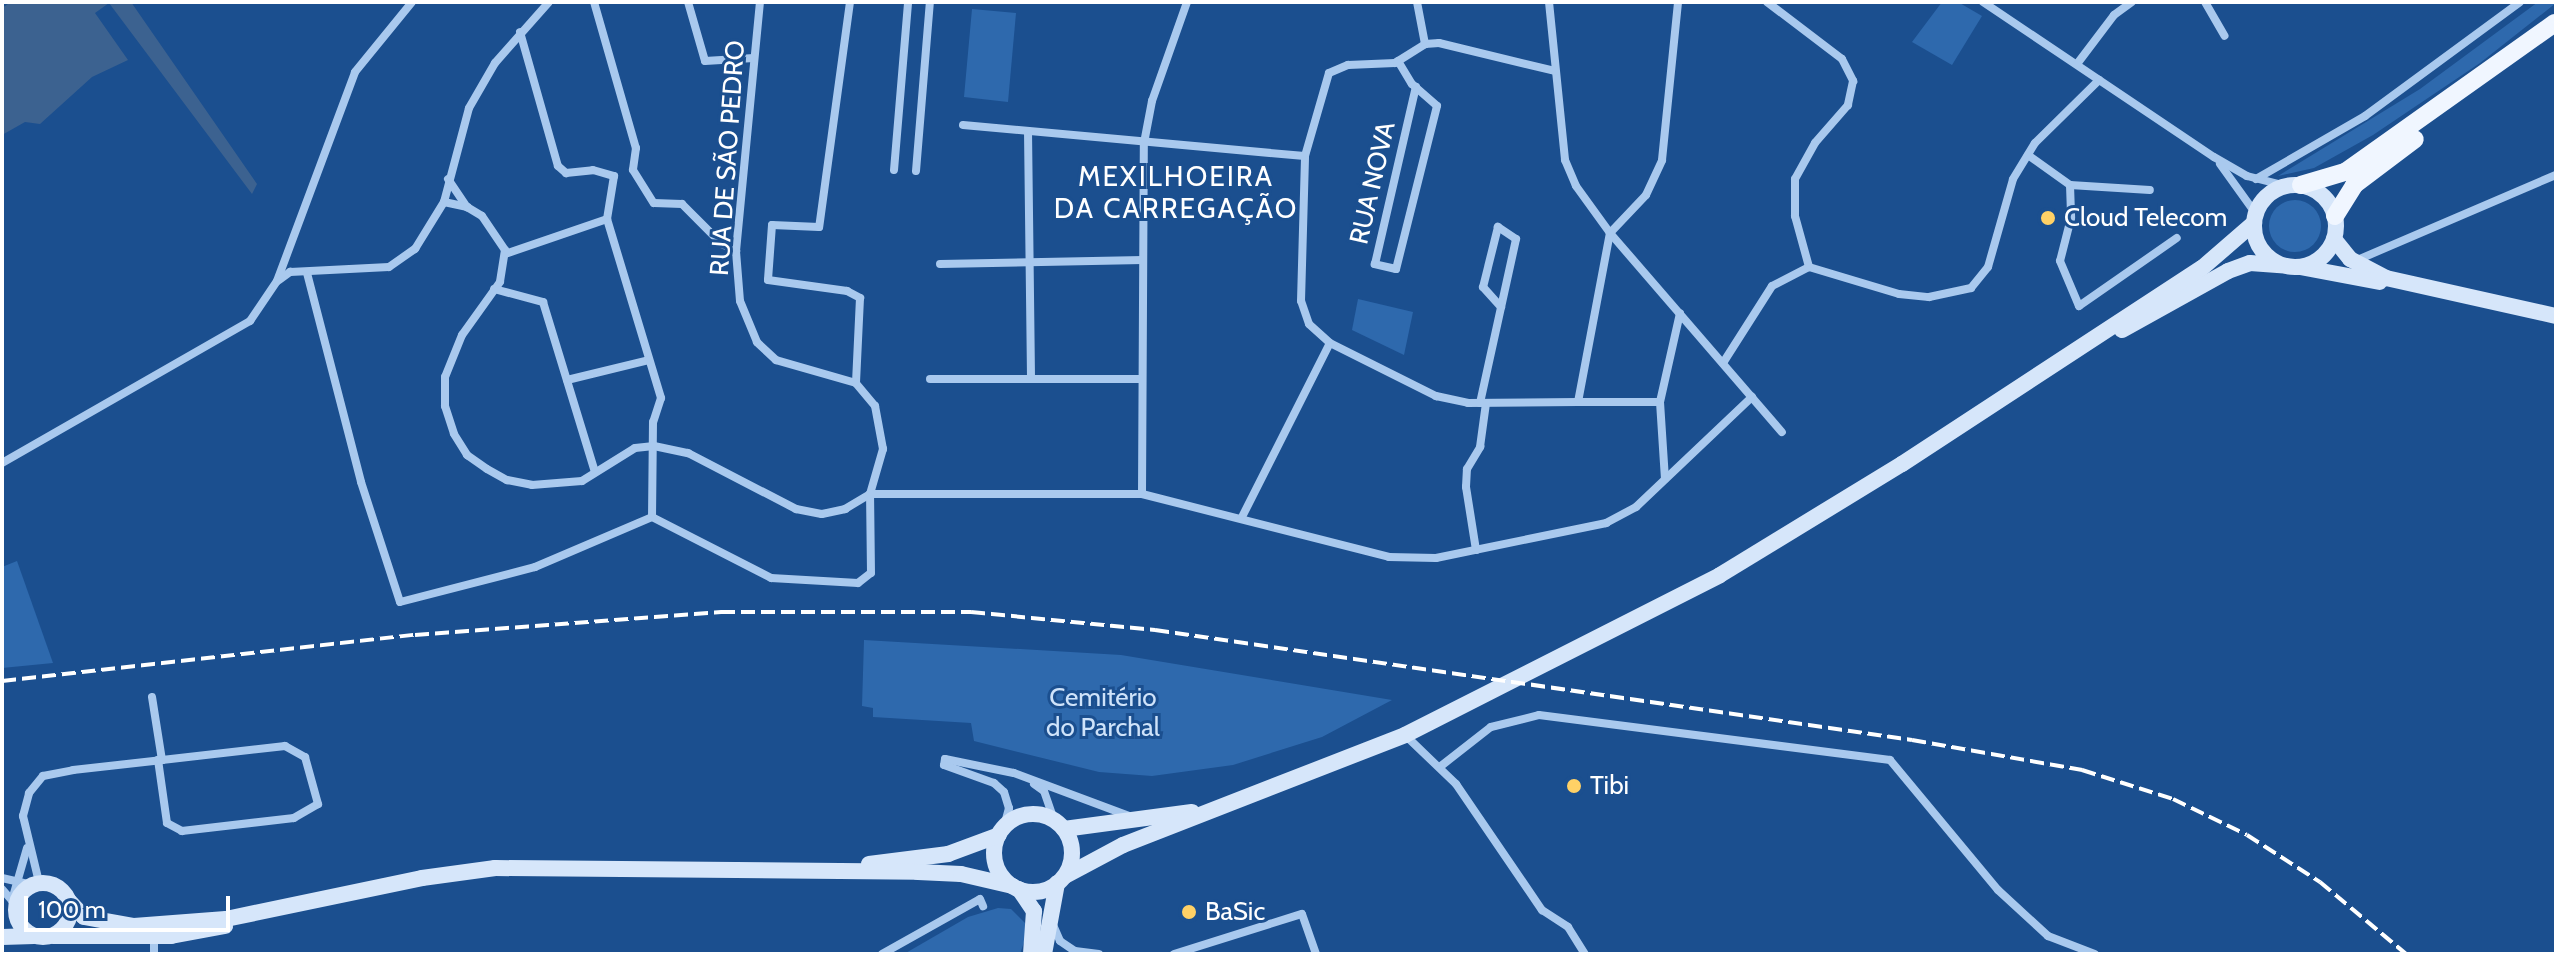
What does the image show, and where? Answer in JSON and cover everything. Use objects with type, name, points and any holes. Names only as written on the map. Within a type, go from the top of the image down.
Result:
[{"type":"main road","points":[[2,927],[25,883],[52,884],[84,917],[134,926],[226,919],[327,901],[422,878],[495,868],[961,874],[1037,892],[1100,855],[1405,735],[1720,575],[2202,268],[2255,219],[2270,193],[2345,172],[2555,23]]},
{"type":"main road","points":[[2299,267],[2321,259],[2334,239],[2335,216],[2354,185],[2476,93],[2555,23]]},
{"type":"main road","points":[[2294,186],[2323,196],[2335,216]]},
{"type":"main road","points":[[2255,219],[2261,248],[2281,265]]},
{"type":"main road","points":[[2334,239],[2350,268],[2390,284],[2437,290]]},
{"type":"main road","points":[[2036,376],[2228,271],[2250,263],[2350,268],[2556,316]]},
{"type":"main road","points":[[800,873],[948,854],[1002,831],[1028,814],[1059,824],[1233,805]]},
{"type":"main road","points":[[1044,954],[1061,880],[1072,854],[1059,824]]},
{"type":"main road","points":[[1002,831],[996,865],[1034,911],[1031,954]]},
{"type":"main road","points":[[53,936],[68,923],[68,900]]},
{"type":"main road","points":[[2,937],[171,936],[293,914],[327,901]]},
{"type":"main road","points":[[14,906],[21,928],[34,936]]},
{"type":"street","points":[[2,463],[232,335],[259,310],[277,281],[341,101],[355,72],[412,2]]},
{"type":"street","points":[[277,281],[290,272],[389,267],[403,261],[444,202],[469,108],[520,32],[549,2]]},
{"type":"street","points":[[594,2],[636,148],[633,170],[654,203],[682,204],[722,244],[736,251]]},
{"type":"street","points":[[688,2],[705,61],[754,58]]},
{"type":"street","name":"RUA DE SÃO PEDRO","points":[[760,2],[736,251],[740,301],[757,342],[776,360],[856,383]]},
{"type":"street","points":[[652,517],[771,578],[858,583],[871,573],[870,494],[879,472],[882,430],[875,406],[856,383],[860,298],[847,291],[768,280],[772,225],[819,227],[850,2]]},
{"type":"street","points":[[894,170],[908,2]]},
{"type":"street","points":[[916,171],[930,2]]},
{"type":"street","points":[[1142,494],[1144,143],[1152,101],[1187,2]]},
{"type":"street","points":[[1417,2],[1425,44]]},
{"type":"street","points":[[1549,2],[1565,160],[1576,186],[1610,233],[1782,432]]},
{"type":"street","points":[[1578,402],[1610,233],[1646,195],[1662,160],[1678,2]]},
{"type":"street","points":[[1767,2],[1842,59],[1853,81],[1848,105],[1815,143],[1795,179],[1795,216],[1809,267]]},
{"type":"street","points":[[1983,2],[2214,157],[2256,179],[2294,186]]},
{"type":"street","points":[[2077,64],[2114,15],[2132,2]]},
{"type":"street","points":[[2205,2],[2225,36]]},
{"type":"street","points":[[2256,179],[2365,116],[2520,2]]},
{"type":"street","points":[[520,32],[558,166],[566,173],[593,170],[614,176],[633,170]]},
{"type":"street","points":[[1555,71],[1456,46],[1425,44],[1398,61],[1348,65],[1329,73],[1305,156],[1301,301],[1309,324],[1330,343],[1436,396],[1483,403],[1660,402]]},
{"type":"street","name":"RUA NOVA","points":[[1398,61],[1416,87],[1437,106],[1396,269],[1375,264],[1416,87]]},
{"type":"street","points":[[1723,363],[1772,286],[1809,267],[1899,294],[1929,297],[1971,288],[1988,267],[2013,179],[2028,155],[2099,80]]},
{"type":"street","points":[[963,125],[1305,156]]},
{"type":"street","points":[[1028,131],[1031,379]]},
{"type":"street","points":[[2028,155],[2070,185],[2150,190]]},
{"type":"street","points":[[2214,157],[2255,219]]},
{"type":"street","points":[[2350,268],[2556,175]]},
{"type":"street","points":[[614,176],[607,219],[661,398],[653,422],[652,517]]},
{"type":"street","points":[[448,179],[467,207],[496,230],[505,254],[494,289],[462,335],[445,377],[445,406],[454,434],[467,455],[507,480],[556,484],[582,481],[635,448],[654,446],[688,453],[796,509],[822,514],[845,509],[870,494],[1142,494],[1242,517],[1389,557],[1436,558],[1606,523],[1636,507],[1752,397]]},
{"type":"street","points":[[2070,185],[2071,218],[2060,261],[2079,306],[2177,238]]},
{"type":"street","points":[[444,202],[467,207]]},
{"type":"street","points":[[505,254],[607,219]]},
{"type":"street","points":[[1476,550],[1466,487],[1467,469],[1480,447],[1483,403],[1516,239],[1498,227],[1483,287],[1501,307]]},
{"type":"street","points":[[940,264],[1143,260]]},
{"type":"street","points":[[307,273],[361,482],[400,602],[535,567],[652,517]]},
{"type":"street","points":[[494,289],[543,302],[595,472]]},
{"type":"street","points":[[1665,479],[1660,402],[1680,313]]},
{"type":"street","points":[[1242,517],[1330,343]]},
{"type":"street","points":[[567,380],[649,360]]},
{"type":"street","points":[[930,379],[1142,379]]},
{"type":"street","points":[[2,878],[25,883],[27,852],[23,816],[29,793],[43,776],[160,760],[285,746],[299,749],[318,804],[294,818],[182,831],[167,823],[160,760],[152,697]]},
{"type":"street","points":[[1441,766],[1491,727],[1539,715],[1890,760],[2008,899],[2048,936],[2095,954]]},
{"type":"street","points":[[1405,735],[1456,784],[1542,910],[1568,927],[1585,954]]},
{"type":"street","points":[[1002,831],[1009,808],[1004,792],[994,783],[944,765],[945,759],[1014,773],[1138,818],[1233,805]]},
{"type":"street","points":[[1014,773],[1044,791],[1059,824]]},
{"type":"street","points":[[23,816],[38,878],[52,884]]},
{"type":"street","points":[[2,889],[14,906]]},
{"type":"street","points":[[882,954],[980,899],[983,906]]},
{"type":"street","points":[[1174,954],[1302,914],[1316,954]]},
{"type":"street","points":[[1052,924],[1060,941],[1075,951],[1099,954]]},
{"type":"green space","points":[[1942,2],[1958,2],[1982,16],[1952,65],[1912,42]]},
{"type":"green space","points":[[2538,2],[2556,3],[2480,63],[2373,135],[2314,168],[2278,176],[2420,89]]},
{"type":"green space","points":[[972,9],[1016,13],[1008,102],[964,97]]},
{"type":"green space","points":[[2295,200],[2313,208],[2321,226],[2313,244],[2295,252],[2277,244],[2269,226],[2277,208]]},
{"type":"green space","points":[[1358,299],[1413,312],[1404,355],[1352,330]]},
{"type":"green space","points":[[17,561],[53,663],[2,668],[2,567]]},
{"type":"green space","name":"Cemitério do Parchal","points":[[864,640],[1121,655],[1392,700],[1322,737],[1233,765],[1152,776],[1099,772],[974,741],[971,723],[873,717],[873,708],[862,706]]},
{"type":"green space","points":[[998,908],[1011,909],[1029,927],[1020,954],[904,954],[968,917]]},
{"type":"shaded area","points":[[11,2],[131,2],[257,184],[252,194],[109,3],[95,13],[128,60],[92,77],[40,124],[25,122],[2,135],[2,8]]},
{"type":"railway","points":[[2,681],[415,635],[721,612],[971,612],[1155,630],[1912,740],[2082,770],[2173,799],[2247,835],[2320,882],[2406,954]]},
{"type":"place","name":"Cloud Telecom","points":[[2048,218]]},
{"type":"place","name":"Tibi","points":[[1574,786]]},
{"type":"place","name":"BaSic","points":[[1189,912]]},
{"type":"district","name":"MEXILHOEIRA DA CARREGAÇÃO","points":[[1176,192]]}]
